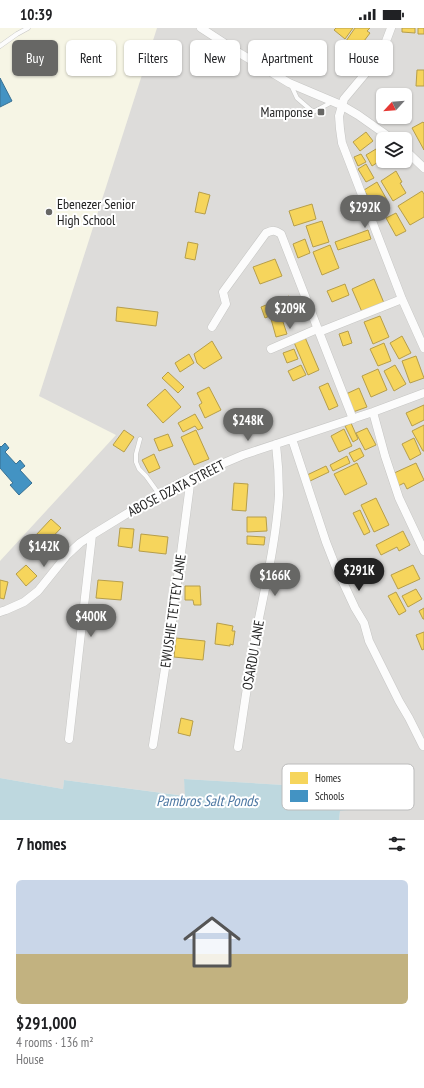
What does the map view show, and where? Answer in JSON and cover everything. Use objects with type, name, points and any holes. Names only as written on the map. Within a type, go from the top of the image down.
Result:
[{"type":"street","points":[[201,28],[289,83],[342,105],[382,132]]},
{"type":"street","points":[[391,28],[385,44],[375,62],[344,99],[339,116],[340,129],[342,143],[402,299],[424,348]]},
{"type":"street","points":[[412,157],[424,168]]},
{"type":"street","points":[[212,327],[226,304],[223,292],[266,233],[276,230],[281,234],[353,419]]},
{"type":"street","points":[[271,349],[402,299]]},
{"type":"street","name":"ABOSE DZATA STREET","points":[[0,612],[24,602],[38,591],[67,555],[80,543],[159,494],[191,477],[243,454],[353,419],[424,393]]},
{"type":"street","points":[[373,412],[385,456],[399,498],[424,551]]},
{"type":"street","points":[[292,439],[335,565],[355,608],[364,623],[369,641],[399,701],[424,746]]},
{"type":"street","name":"OSARDU LANE","points":[[238,747],[256,634],[267,586],[274,538],[278,495],[276,444]]},
{"type":"street","name":"EWUSHIE TETTEY LANE","points":[[154,746],[191,477]]},
{"type":"street","points":[[69,739],[92,535]]},
{"type":"lane","points":[[0,46],[28,28]]},
{"type":"lane","points":[[289,83],[297,98],[312,111],[333,102]]},
{"type":"lane","points":[[140,439],[136,454],[136,462],[139,469],[159,494]]},
{"type":"shaded area","points":[[0,28],[424,28],[424,820],[339,820],[340,811],[414,810],[414,764],[282,764],[282,785],[184,779],[186,796],[64,780],[63,789],[0,778]]},
{"type":"shaded area","name":"Ebenezer Senior High School","points":[[0,28],[157,28],[153,40],[124,40],[124,76],[142,76],[39,396],[116,435],[0,561]]},
{"type":"water","name":"Pambros Salt Ponds","points":[[0,778],[63,789],[64,780],[185,796],[184,779],[282,785],[282,810],[348,810],[340,811],[339,820],[0,820]]},
{"type":"building: Homes","points":[[336,28],[353,28],[345,39],[334,30]]},
{"type":"building: Homes","points":[[355,28],[370,28],[367,31],[370,33],[365,40],[347,40]]},
{"type":"building: Homes","points":[[402,28],[415,28],[415,33],[402,32]]},
{"type":"building: Homes","points":[[418,28],[424,28],[424,34],[418,34]]},
{"type":"building: Homes","points":[[417,70],[424,70],[424,86],[416,86]]},
{"type":"building: Homes","points":[[423,122],[424,123],[424,150],[412,128]]},
{"type":"building: Homes","points":[[366,132],[373,141],[360,151],[353,142]]},
{"type":"building: Homes","points":[[376,149],[376,163],[372,166],[366,155]]},
{"type":"building: Homes","points":[[361,154],[366,162],[358,166],[354,157]]},
{"type":"building: Homes","points":[[366,164],[374,178],[366,182],[358,169]]},
{"type":"building: Homes","points":[[396,171],[402,182],[400,183],[406,193],[393,201],[381,181]]},
{"type":"building: Homes","points":[[377,182],[387,200],[374,207],[364,190]]},
{"type":"building: Homes","points":[[422,191],[424,194],[424,217],[410,225],[398,206]]},
{"type":"building: Homes","points":[[199,192],[210,195],[205,214],[195,212]]},
{"type":"building: Homes","points":[[312,204],[316,219],[294,226],[289,211]]},
{"type":"building: Homes","points":[[396,213],[406,231],[396,236],[386,218]]},
{"type":"building: Homes","points":[[322,221],[329,242],[313,247],[306,226]]},
{"type":"building: Homes","points":[[368,230],[371,239],[338,250],[335,242]]},
{"type":"building: Homes","points":[[305,239],[310,253],[298,258],[293,244]]},
{"type":"building: Homes","points":[[188,242],[198,244],[195,260],[185,258]]},
{"type":"building: Homes","points":[[330,245],[339,268],[322,275],[313,252]]},
{"type":"building: Homes","points":[[275,259],[282,276],[260,284],[253,267]]},
{"type":"building: Homes","points":[[374,279],[384,303],[362,312],[352,289]]},
{"type":"building: Homes","points":[[345,284],[349,295],[332,302],[327,291]]},
{"type":"building: Homes","points":[[289,296],[293,306],[265,318],[261,307]]},
{"type":"building: Homes","points":[[117,307],[158,312],[156,326],[116,321]]},
{"type":"building: Homes","points":[[297,309],[299,317],[285,320],[283,312]]},
{"type":"building: Homes","points":[[281,316],[287,334],[276,337],[271,319]]},
{"type":"building: Homes","points":[[380,316],[389,337],[373,344],[364,322]]},
{"type":"building: Homes","points":[[348,331],[352,343],[343,346],[339,334]]},
{"type":"building: Homes","points":[[304,335],[319,370],[308,375],[293,340]]},
{"type":"building: Homes","points":[[402,336],[411,353],[399,359],[390,343]]},
{"type":"building: Homes","points":[[212,341],[222,358],[204,369],[197,363],[194,354]]},
{"type":"building: Homes","points":[[384,343],[391,361],[378,366],[370,349]]},
{"type":"building: Homes","points":[[294,349],[298,359],[287,363],[283,353]]},
{"type":"building: Homes","points":[[189,354],[194,363],[180,372],[175,363]]},
{"type":"building: Homes","points":[[416,356],[424,378],[410,383],[402,361]]},
{"type":"building: Homes","points":[[301,365],[306,375],[293,381],[288,371]]},
{"type":"building: Homes","points":[[395,365],[406,384],[394,391],[384,371]]},
{"type":"building: Homes","points":[[378,369],[387,390],[371,397],[362,376]]},
{"type":"building: Homes","points":[[168,372],[184,387],[178,393],[162,378]]},
{"type":"building: Homes","points":[[328,383],[338,406],[329,410],[319,387]]},
{"type":"building: Homes","points":[[209,387],[221,410],[205,418],[199,405],[202,403],[197,393]]},
{"type":"building: Homes","points":[[359,388],[367,407],[353,412],[346,394]]},
{"type":"building: Homes","points":[[165,389],[181,407],[163,423],[147,405]]},
{"type":"building: Homes","points":[[424,405],[424,420],[412,426],[406,413]]},
{"type":"building: Homes","points":[[195,414],[203,428],[198,430],[195,426],[183,432],[178,423]]},
{"type":"building: Homes","points":[[351,423],[358,439],[353,442],[345,426]]},
{"type":"building: Homes","points":[[424,425],[424,451],[423,451],[412,431]]},
{"type":"building: Homes","points":[[367,428],[376,445],[365,450],[356,433]]},
{"type":"building: Homes","points":[[344,429],[352,446],[339,452],[331,436]]},
{"type":"building: Homes","points":[[124,430],[134,437],[124,452],[113,445]]},
{"type":"building: Homes","points":[[196,430],[209,459],[194,465],[181,437]]},
{"type":"building: Homes","points":[[168,434],[173,446],[159,451],[154,439]]},
{"type":"building: Homes","points":[[414,438],[421,454],[410,460],[402,444]]},
{"type":"building: Homes","points":[[360,448],[364,456],[354,462],[349,453]]},
{"type":"building: Homes","points":[[154,454],[160,468],[149,473],[142,460]]},
{"type":"building: Homes","points":[[347,456],[350,463],[333,471],[330,465]]},
{"type":"building: Homes","points":[[357,463],[367,484],[345,495],[334,474]]},
{"type":"building: Homes","points":[[416,463],[424,480],[407,489],[404,483],[398,486],[392,474]]},
{"type":"building: Homes","points":[[326,466],[329,472],[310,481],[307,475]]},
{"type":"building: Homes","points":[[234,483],[248,484],[246,511],[232,510]]},
{"type":"building: Homes","points":[[376,498],[389,525],[374,532],[361,505]]},
{"type":"building: Homes","points":[[360,510],[370,532],[364,535],[353,513]]},
{"type":"building: Homes","points":[[247,517],[266,517],[267,531],[247,532]]},
{"type":"building: Homes","points":[[51,519],[61,528],[45,545],[35,536]]},
{"type":"building: Homes","points":[[120,528],[134,529],[132,548],[118,546]]},
{"type":"building: Homes","points":[[403,531],[410,545],[399,551],[397,547],[381,555],[376,545]]},
{"type":"building: Homes","points":[[141,534],[168,537],[166,554],[139,551]]},
{"type":"building: Homes","points":[[247,536],[265,537],[264,545],[247,544]]},
{"type":"building: Homes","points":[[26,565],[37,576],[26,586],[16,574]]},
{"type":"building: Homes","points":[[413,565],[420,579],[398,589],[391,575]]},
{"type":"building: Homes","points":[[0,580],[8,582],[4,599],[0,598]]},
{"type":"building: Homes","points":[[98,580],[123,582],[121,600],[96,598]]},
{"type":"building: Homes","points":[[185,586],[200,586],[201,605],[194,605],[193,600],[185,600]]},
{"type":"building: Homes","points":[[416,589],[422,599],[408,607],[402,596]]},
{"type":"building: Homes","points":[[396,592],[406,611],[399,615],[388,596]]},
{"type":"building: Homes","points":[[424,608],[424,619],[423,619],[419,611]]},
{"type":"building: Homes","points":[[217,623],[233,626],[232,631],[235,631],[233,645],[215,644]]},
{"type":"building: Homes","points":[[424,632],[424,649],[422,650],[416,635]]},
{"type":"building: Homes","points":[[176,638],[205,641],[203,660],[174,657]]},
{"type":"building: Homes","points":[[181,718],[193,721],[190,736],[178,733]]},
{"type":"building: Schools","points":[[0,78],[12,101],[0,107]]},
{"type":"building: Schools","points":[[5,443],[9,448],[5,452],[16,464],[20,460],[25,466],[20,470],[32,483],[19,495],[10,485],[13,483],[0,468],[0,446],[1,447]]},
{"type":"place","name":"Mamponse","points":[[321,112]]},
{"type":"place","name":"Ebenezer Senior High School","points":[[49,212]]}]
